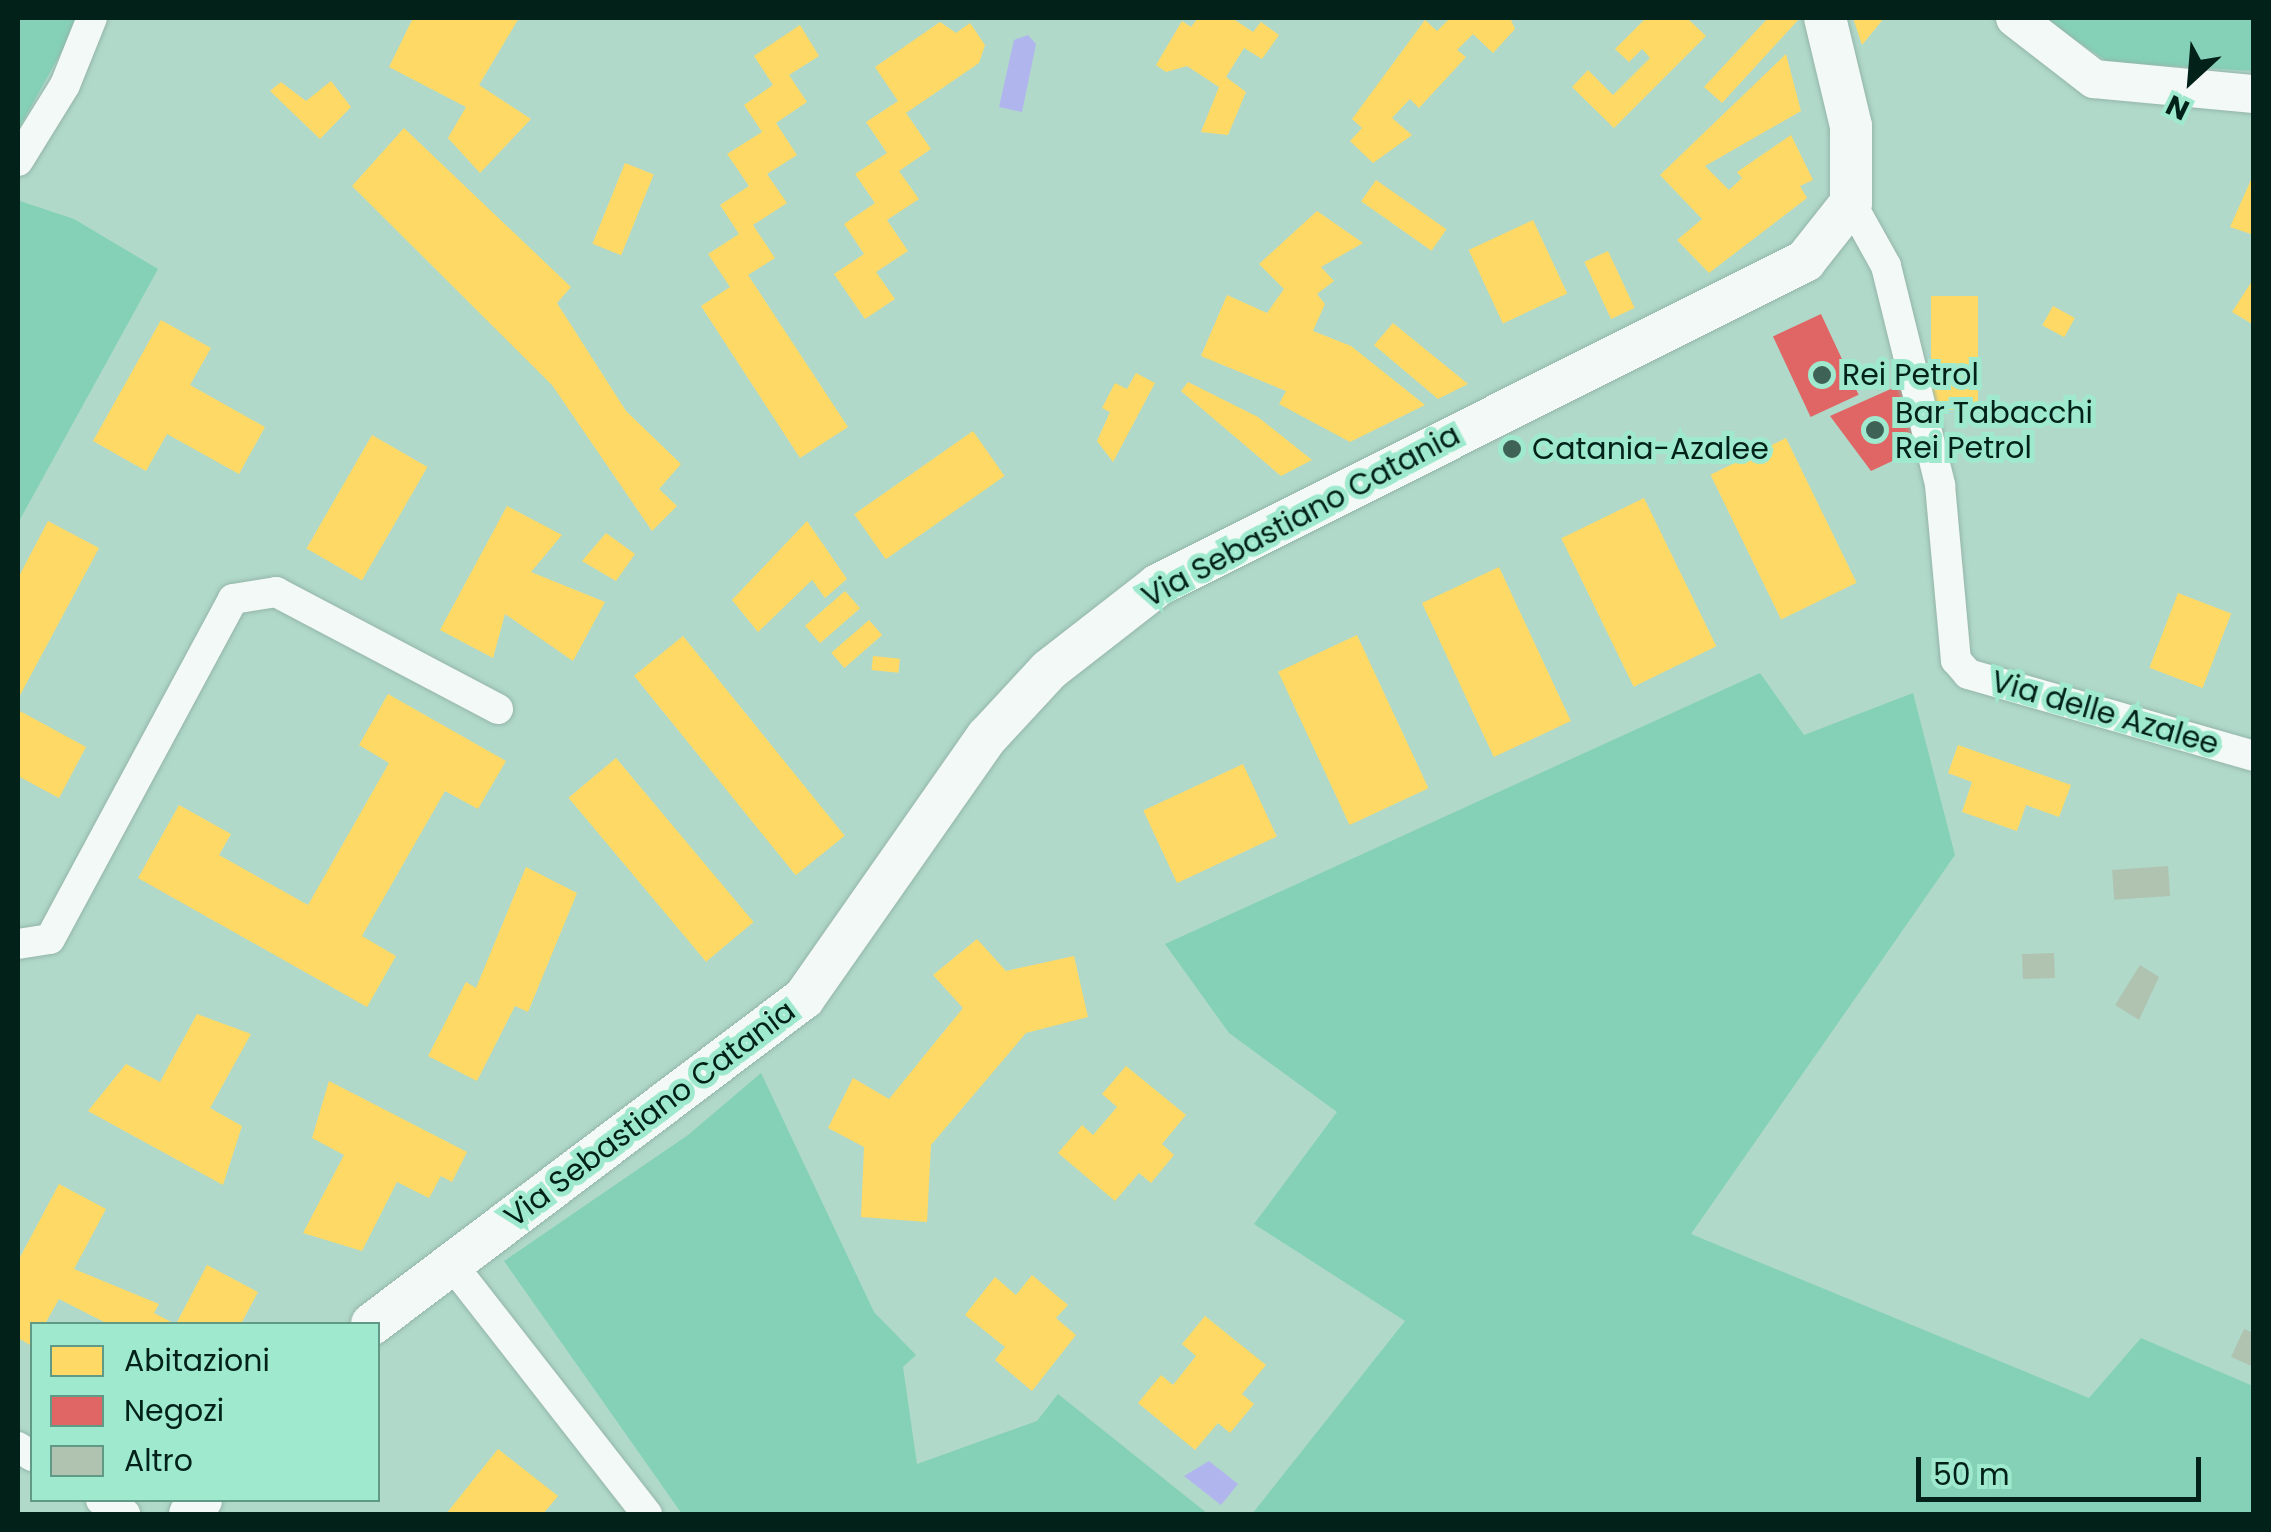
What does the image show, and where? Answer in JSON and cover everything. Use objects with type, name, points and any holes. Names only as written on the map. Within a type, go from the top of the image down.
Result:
[{"type":"main road","points":[[1825,18],[1851,126],[1851,202]]},
{"type":"main road","name":"Via Sebastiano Catania","points":[[375,1322],[450,1262],[674,1104],[804,998],[987,736],[1049,670],[1158,585],[1804,261],[1851,202]]},
{"type":"street","points":[[18,160],[65,85],[92,18]]},
{"type":"street","points":[[2014,18],[2094,79],[2254,94]]},
{"type":"street","name":"Via delle Azalee","points":[[1851,202],[1886,266],[1940,485],[1956,660],[1968,674],[2254,756]]},
{"type":"street","points":[[18,944],[50,939],[233,599],[276,592],[498,709]]},
{"type":"street","points":[[450,1262],[647,1514]]},
{"type":"green space","points":[[18,18],[80,18],[18,130]]},
{"type":"green space","points":[[2043,18],[2253,18],[2253,71],[2108,62]]},
{"type":"green space","points":[[20,201],[74,219],[158,269],[18,523]]},
{"type":"green space","points":[[1760,673],[1804,735],[1913,693],[1955,855],[1691,1234],[2089,1398],[2141,1338],[2253,1386],[2253,1514],[1252,1514],[1405,1321],[1254,1224],[1337,1112],[1229,1033],[1165,944]]},
{"type":"green space","points":[[761,1073],[874,1312],[916,1355],[903,1367],[917,1464],[1037,1421],[1058,1394],[1208,1514],[682,1514],[504,1261],[688,1135]]},
{"type":"water","points":[[1028,35],[1036,44],[1022,112],[999,107],[1014,40]]},
{"type":"water","points":[[1209,1461],[1238,1484],[1221,1505],[1184,1476]]},
{"type":"building: Abitazioni","points":[[413,18],[519,18],[479,85],[531,119],[480,173],[448,138],[466,107],[389,67]]},
{"type":"building: Abitazioni","points":[[1198,18],[1232,18],[1253,32],[1261,22],[1279,35],[1262,59],[1244,48],[1226,77],[1246,92],[1228,135],[1201,132],[1219,87],[1187,66],[1166,72],[1156,65],[1182,21],[1191,27]]},
{"type":"building: Abitazioni","points":[[1450,18],[1510,18],[1515,29],[1493,53],[1473,34],[1457,50],[1466,57],[1419,108],[1410,99],[1392,118],[1412,135],[1373,163],[1350,141],[1362,128],[1352,119],[1425,20],[1437,31]]},
{"type":"building: Abitazioni","points":[[1646,18],[1687,18],[1706,36],[1614,128],[1572,87],[1588,70],[1613,95],[1650,58],[1642,49],[1629,62],[1615,49]]},
{"type":"building: Abitazioni","points":[[1768,18],[1799,19],[1722,103],[1704,87]]},
{"type":"building: Abitazioni","points":[[1853,18],[1884,18],[1862,45]]},
{"type":"building: Abitazioni","points":[[940,22],[956,33],[970,23],[985,45],[979,63],[906,113],[931,149],[899,171],[919,199],[887,220],[908,251],[876,272],[895,299],[865,319],[834,274],[864,254],[844,224],[875,203],[855,174],[887,153],[866,122],[898,101],[875,67]]},
{"type":"building: Abitazioni","points":[[800,25],[819,56],[789,75],[807,102],[776,123],[797,155],[767,174],[787,203],[753,225],[775,258],[748,275],[848,427],[800,458],[701,306],[730,287],[708,254],[739,234],[720,205],[749,186],[727,154],[762,132],[744,105],[773,85],[754,56]]},
{"type":"building: Abitazioni","points":[[1786,54],[1801,111],[1705,166],[1729,190],[1742,178],[1737,172],[1791,135],[1813,180],[1800,186],[1807,198],[1709,273],[1677,240],[1702,219],[1660,175]]},
{"type":"building: Abitazioni","points":[[331,81],[351,107],[320,139],[270,91],[281,82],[306,101]]},
{"type":"building: Abitazioni","points":[[404,128],[571,287],[557,303],[626,411],[681,464],[659,489],[677,506],[652,531],[552,385],[352,186]]},
{"type":"building: Abitazioni","points":[[625,163],[654,175],[621,255],[592,244]]},
{"type":"building: Abitazioni","points":[[2254,173],[2254,235],[2230,227]]},
{"type":"building: Abitazioni","points":[[1376,180],[1446,229],[1432,251],[1361,201]]},
{"type":"building: Abitazioni","points":[[1317,211],[1363,243],[1321,267],[1334,281],[1317,294],[1325,304],[1313,331],[1351,346],[1425,405],[1350,442],[1279,404],[1286,391],[1201,356],[1227,295],[1267,313],[1284,289],[1259,264]]},
{"type":"building: Abitazioni","points":[[1533,220],[1567,293],[1503,323],[1469,250]]},
{"type":"building: Abitazioni","points":[[1608,251],[1635,308],[1611,319],[1584,262]]},
{"type":"building: Abitazioni","points":[[2254,278],[2254,325],[2232,312]]},
{"type":"building: Abitazioni","points":[[1931,296],[1978,296],[1978,410],[1931,410]]},
{"type":"building: Abitazioni","points":[[2053,306],[2075,318],[2064,337],[2042,325]]},
{"type":"building: Abitazioni","points":[[161,320],[211,348],[190,385],[265,427],[239,474],[167,434],[146,471],[93,441]]},
{"type":"building: Abitazioni","points":[[1393,323],[1468,384],[1438,399],[1374,345]]},
{"type":"building: Abitazioni","points":[[1136,373],[1155,383],[1113,462],[1097,441],[1110,412],[1102,408],[1115,383],[1127,389]]},
{"type":"building: Abitazioni","points":[[1188,382],[1258,417],[1312,460],[1281,476],[1181,391]]},
{"type":"building: Abitazioni","points":[[973,431],[1005,476],[886,559],[854,514]]},
{"type":"building: Abitazioni","points":[[372,435],[427,467],[362,580],[307,548]]},
{"type":"building: Abitazioni","points":[[1786,438],[1857,583],[1781,620],[1711,475]]},
{"type":"building: Abitazioni","points":[[1644,498],[1716,646],[1634,687],[1561,538]]},
{"type":"building: Abitazioni","points":[[507,506],[562,535],[531,572],[605,602],[573,661],[505,614],[493,658],[440,630]]},
{"type":"building: Abitazioni","points":[[48,521],[99,548],[18,699],[18,578]]},
{"type":"building: Abitazioni","points":[[807,521],[847,579],[825,598],[812,580],[758,632],[732,600]]},
{"type":"building: Abitazioni","points":[[606,533],[635,554],[616,581],[582,561]]},
{"type":"building: Abitazioni","points":[[1499,567],[1571,721],[1494,757],[1422,603]]},
{"type":"building: Abitazioni","points":[[845,591],[860,608],[820,643],[805,626]]},
{"type":"building: Abitazioni","points":[[2178,593],[2231,613],[2203,688],[2149,668]]},
{"type":"building: Abitazioni","points":[[869,620],[882,635],[844,668],[831,653]]},
{"type":"building: Abitazioni","points":[[1357,635],[1428,788],[1350,825],[1278,672]]},
{"type":"building: Abitazioni","points":[[683,636],[845,836],[796,875],[634,676]]},
{"type":"building: Abitazioni","points":[[873,656],[900,659],[898,673],[872,670]]},
{"type":"building: Abitazioni","points":[[388,694],[506,761],[478,809],[445,791],[362,936],[396,956],[367,1007],[138,878],[179,805],[231,834],[219,855],[308,905],[389,763],[359,745]]},
{"type":"building: Abitazioni","points":[[18,710],[86,747],[59,798],[18,776]]},
{"type":"building: Abitazioni","points":[[1958,745],[2071,785],[2059,817],[2026,805],[2017,831],[1962,812],[1972,782],[1948,773]]},
{"type":"building: Abitazioni","points":[[616,758],[754,922],[706,962],[569,798]]},
{"type":"building: Abitazioni","points":[[1243,764],[1277,837],[1177,883],[1143,810]]},
{"type":"building: Abitazioni","points":[[526,867],[577,893],[528,1012],[515,1006],[477,1081],[428,1056],[466,982],[476,988]]},
{"type":"building: Abitazioni","points":[[977,939],[1006,971],[1074,956],[1088,1017],[1026,1033],[931,1145],[927,1222],[861,1217],[864,1147],[828,1128],[853,1078],[889,1099],[963,1008],[933,975]]},
{"type":"building: Abitazioni","points":[[197,1014],[251,1034],[210,1108],[242,1126],[223,1185],[88,1111],[126,1064],[160,1082]]},
{"type":"building: Abitazioni","points":[[1126,1066],[1186,1115],[1162,1144],[1174,1155],[1151,1183],[1139,1173],[1115,1201],[1058,1153],[1082,1125],[1093,1135],[1117,1107],[1102,1094]]},
{"type":"building: Abitazioni","points":[[329,1081],[467,1152],[452,1182],[441,1176],[429,1198],[397,1182],[362,1251],[303,1233],[344,1155],[312,1138]]},
{"type":"building: Abitazioni","points":[[59,1184],[106,1209],[74,1269],[159,1304],[154,1313],[171,1322],[104,1322],[59,1299],[46,1322],[30,1322],[30,1345],[18,1338],[18,1261]]},
{"type":"building: Abitazioni","points":[[207,1265],[258,1292],[242,1322],[177,1322]]},
{"type":"building: Abitazioni","points":[[1032,1275],[1068,1305],[1056,1318],[1076,1335],[1032,1391],[995,1360],[1005,1347],[965,1315],[995,1277],[1016,1295]]},
{"type":"building: Abitazioni","points":[[1205,1316],[1266,1365],[1242,1394],[1254,1404],[1230,1433],[1218,1423],[1195,1450],[1138,1403],[1161,1375],[1173,1385],[1196,1356],[1182,1344]]},
{"type":"building: Abitazioni","points":[[498,1449],[558,1496],[543,1514],[446,1514]]},
{"type":"building: Negozi","points":[[1821,314],[1859,395],[1811,417],[1773,336]]},
{"type":"building: Negozi","name":"Bar Tabacchi Rei Petrol","points":[[1902,384],[1918,449],[1871,471],[1830,416]]},
{"type":"building: Altro","points":[[2168,866],[2170,896],[2114,900],[2112,870]]},
{"type":"building: Altro","points":[[2054,953],[2055,978],[2023,979],[2022,954]]},
{"type":"building: Altro","points":[[2140,965],[2159,977],[2139,1020],[2115,1005]]},
{"type":"building: Altro","points":[[2244,1329],[2254,1333],[2254,1367],[2231,1357]]},
{"type":"place","name":"Rei Petrol","points":[[1822,375]]},
{"type":"place","name":"Bar Tabacchi Rei Petrol","points":[[1875,430]]},
{"type":"place","name":"Catania-Azalee","points":[[1512,449]]}]
